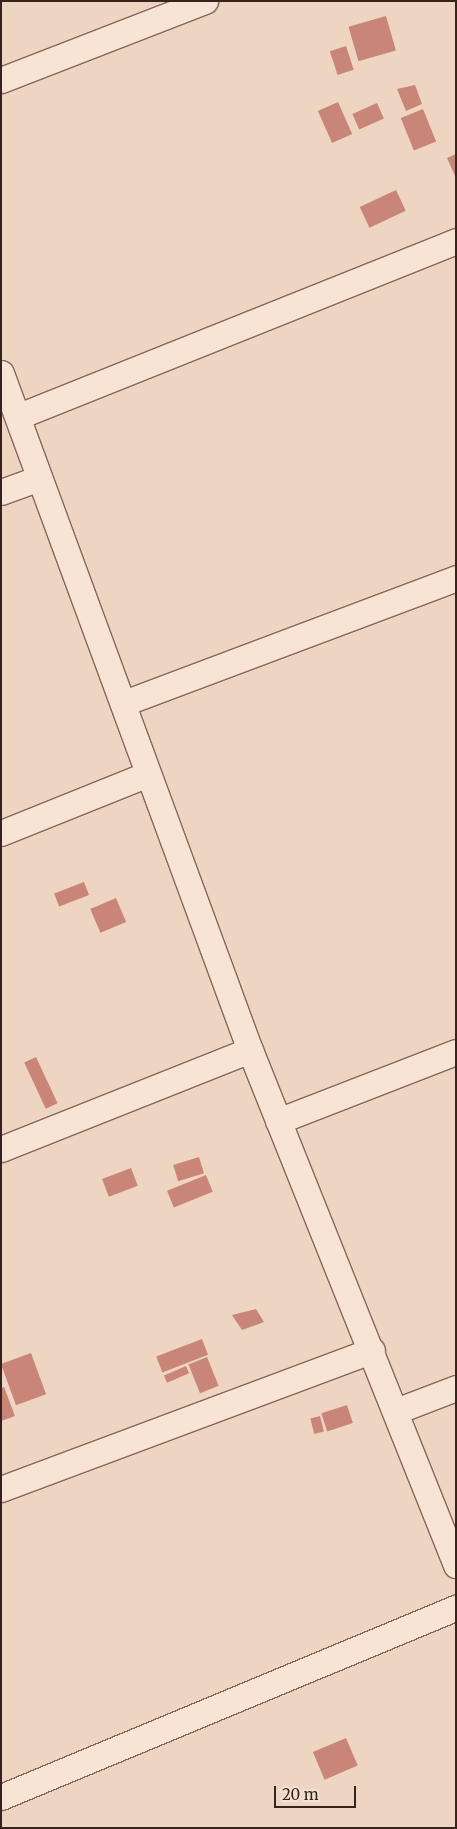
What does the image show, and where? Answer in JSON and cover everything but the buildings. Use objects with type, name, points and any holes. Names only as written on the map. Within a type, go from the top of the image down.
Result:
[{"type":"street","points":[[1,80],[206,1]]},
{"type":"street","points":[[19,416],[456,241]]},
{"type":"street","points":[[1,373],[19,416],[37,479],[124,703],[148,774],[250,1050],[372,1350],[456,1564]]},
{"type":"street","points":[[1,492],[37,479]]},
{"type":"street","points":[[124,703],[456,578]]},
{"type":"street","points":[[1,833],[148,774]]},
{"type":"street","points":[[1,1149],[250,1050]]},
{"type":"street","points":[[278,1121],[456,1052]]},
{"type":"street","points":[[1,1489],[372,1350]]},
{"type":"street","points":[[396,1411],[456,1388]]},
{"type":"street","points":[[1,1797],[456,1608]]}]
